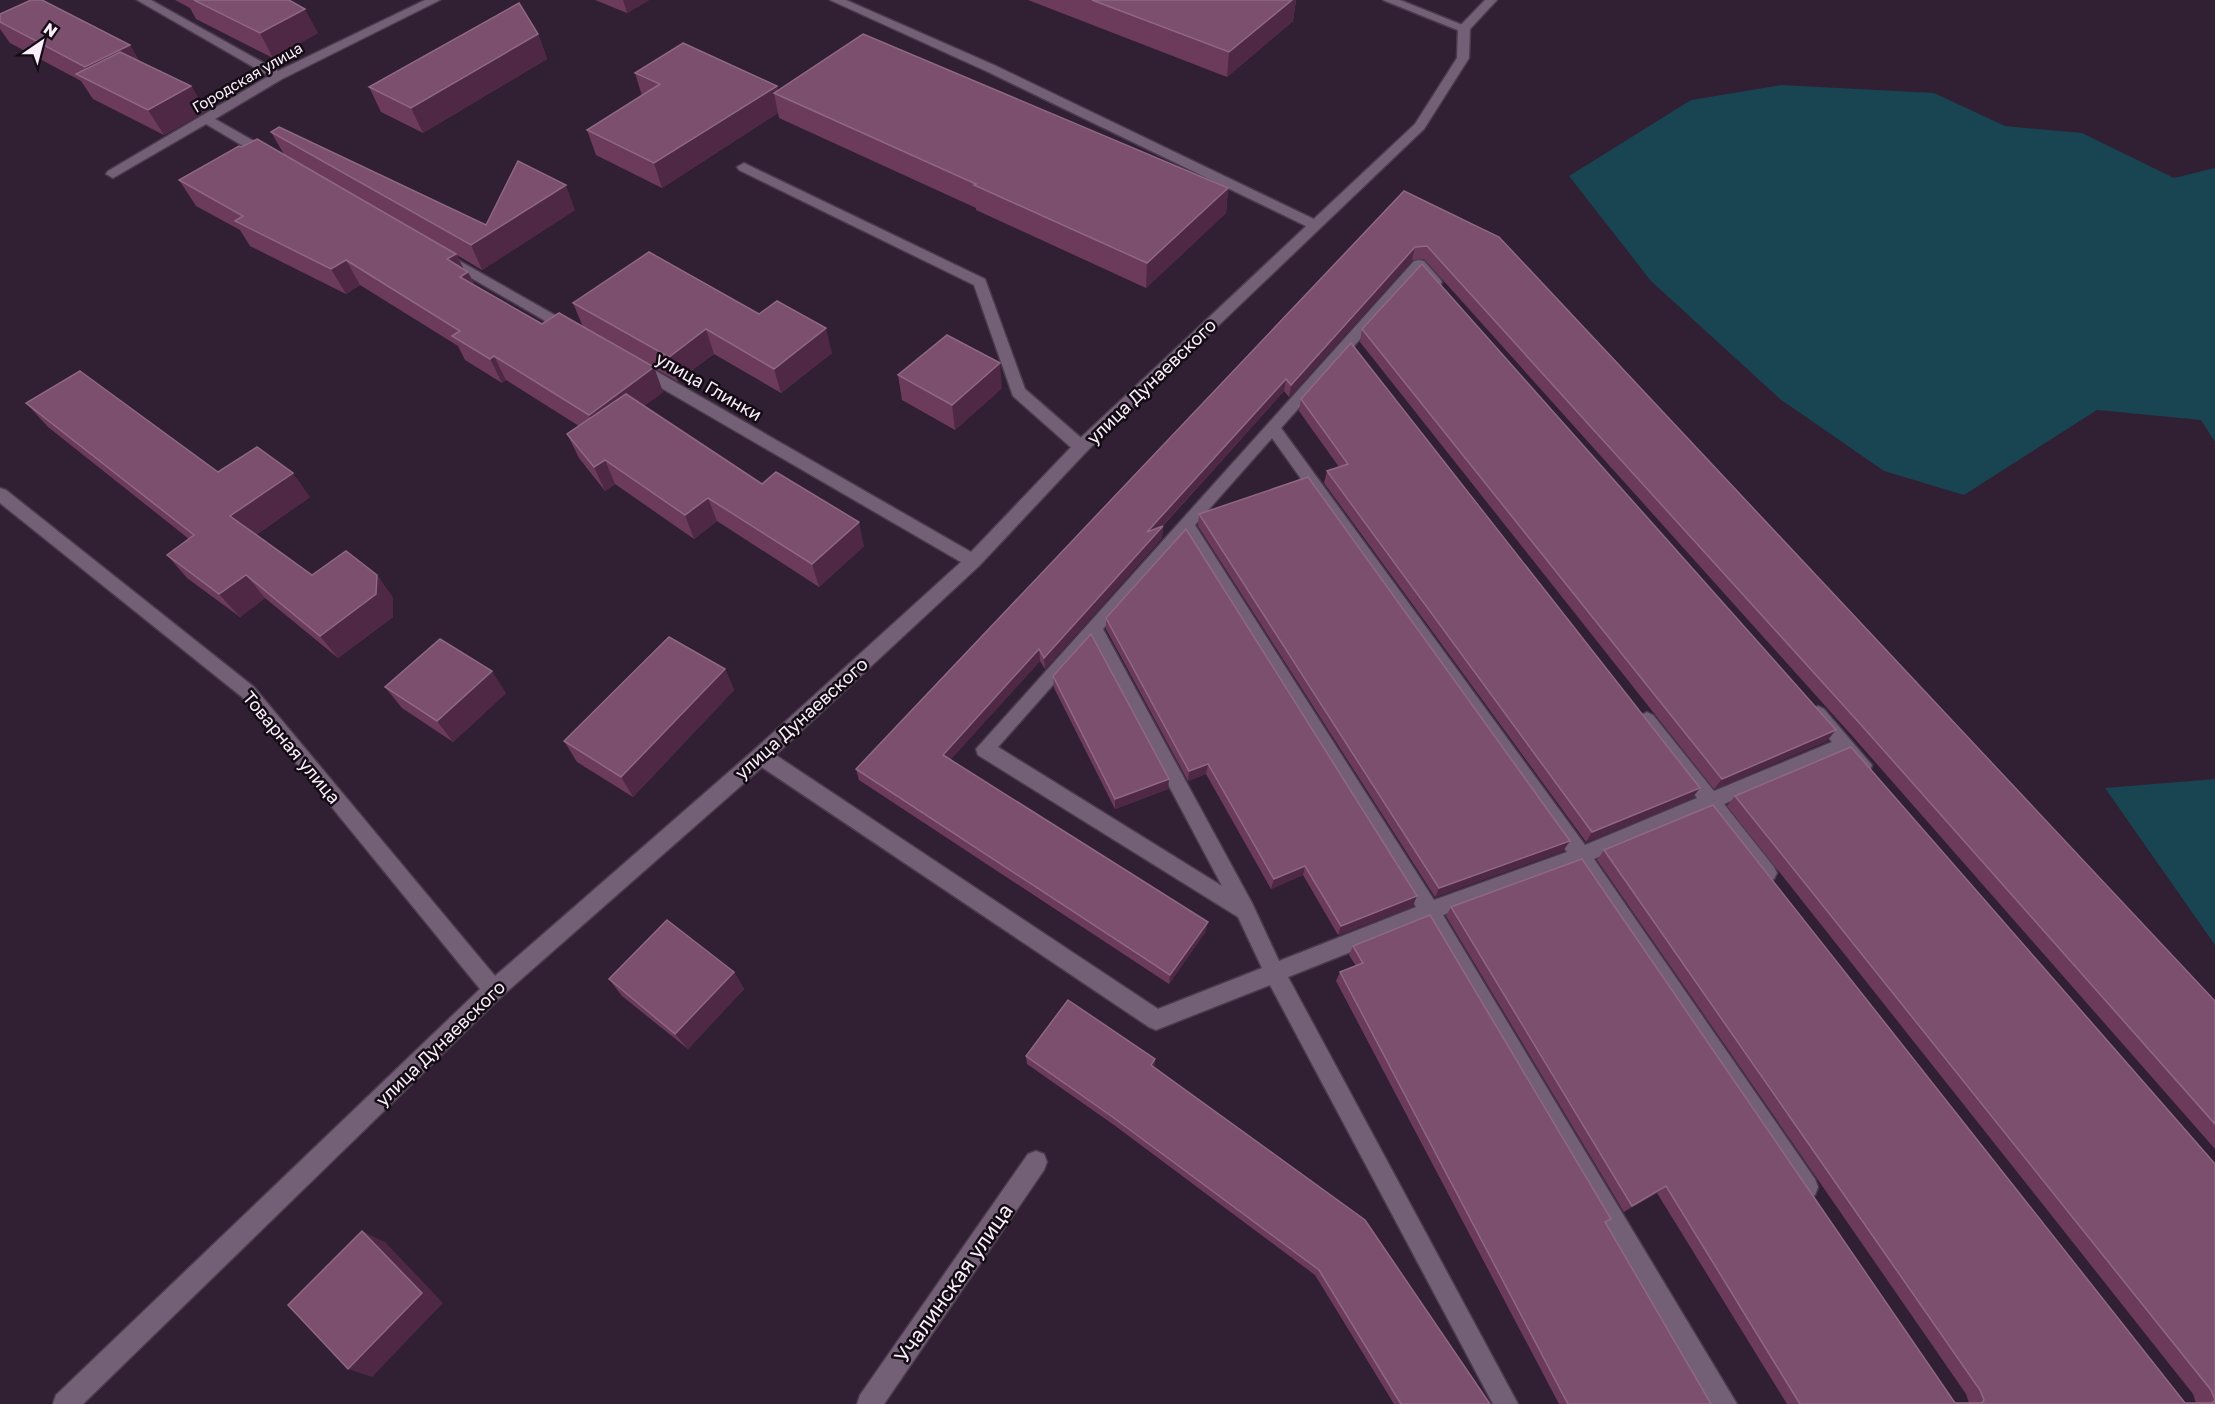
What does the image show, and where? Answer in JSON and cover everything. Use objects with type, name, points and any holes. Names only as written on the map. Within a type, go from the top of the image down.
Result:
[{"type":"street","points":[[142,0],[278,76]]},
{"type":"street","name":"Городская улица","points":[[112,174],[278,76],[434,0]]},
{"type":"street","points":[[836,0],[990,68],[1315,225]]},
{"type":"street","points":[[1389,0],[1464,28],[1491,0]]},
{"type":"street","name":"улица Дунаевского","points":[[65,1404],[494,990],[761,756],[973,561],[1081,447],[1420,126],[1464,58],[1464,28]]},
{"type":"street","points":[[207,119],[279,161]]},
{"type":"street","points":[[744,167],[980,282],[1018,392],[1081,447]]},
{"type":"street","points":[[424,245],[580,334]]},
{"type":"street","points":[[1245,911],[985,749],[1419,264],[1450,299]]},
{"type":"street","points":[[1348,341],[1363,360]]},
{"type":"street","name":"улица Глинки","points":[[621,358],[973,561]]},
{"type":"street","points":[[1273,428],[1581,856],[1815,1198]]},
{"type":"street","name":"Товарная улица","points":[[0,494],[248,692],[494,990]]},
{"type":"street","points":[[1186,525],[1430,911],[1725,1404]]},
{"type":"street","points":[[1094,628],[1245,911],[1275,974],[1506,1404]]},
{"type":"street","points":[[1806,700],[1877,781]]},
{"type":"street","points":[[1637,708],[1777,886]]},
{"type":"street","points":[[761,756],[1156,1020],[1430,911],[1581,856],[1845,745]]},
{"type":"street","name":"Учалинская улица","points":[[869,1404],[1036,1162]]},
{"type":"water","points":[[1781,85],[1934,93],[2005,126],[2082,133],[2174,178],[2215,168],[2215,442],[2201,420],[2097,410],[1964,495],[1884,471],[1780,399],[1651,281],[1569,176],[1691,100]]},
{"type":"water","points":[[2215,779],[2215,945],[2105,788]]},
{"type":"building","points":[[31,0],[42,0],[130,45],[85,67],[0,22],[0,14]]},
{"type":"building","points":[[194,0],[289,0],[305,9],[260,33]]},
{"type":"building","points":[[1092,0],[1292,0],[1229,52]]},
{"type":"building","points":[[519,3],[538,34],[411,108],[369,87]]},
{"type":"building","points":[[863,34],[1228,188],[1147,263],[774,93]]},
{"type":"building","points":[[683,43],[777,86],[654,163],[587,130],[660,84],[635,73]]},
{"type":"building","points":[[120,52],[191,86],[148,110],[76,74]]},
{"type":"building","points":[[279,127],[486,225],[518,161],[566,185],[471,245],[271,132]]},
{"type":"building","points":[[257,139],[456,254],[447,259],[468,272],[460,277],[542,324],[559,313],[654,367],[589,415],[494,356],[490,359],[452,336],[460,331],[346,260],[331,269],[235,221],[243,216],[179,180],[239,146],[242,147]]},
{"type":"building","points":[[1404,191],[1499,237],[2215,1001],[2215,1124],[1863,727],[1427,246],[1415,247],[1291,385],[1286,379],[1147,532],[1163,526],[1044,658],[1039,649],[943,755],[1208,922],[1170,975],[856,769]]},
{"type":"building","points":[[649,252],[759,314],[777,301],[826,328],[774,369],[706,329],[669,357],[573,303]]},
{"type":"building","points":[[1422,264],[1836,730],[1722,779],[1362,329]]},
{"type":"building","points":[[947,335],[1000,363],[952,405],[898,375]]},
{"type":"building","points":[[1351,343],[1700,788],[1592,832],[1327,471],[1348,464],[1301,399]]},
{"type":"building","points":[[80,371],[218,472],[257,447],[293,473],[230,516],[312,575],[346,551],[377,575],[376,594],[320,636],[246,575],[219,594],[167,555],[194,535],[26,403]]},
{"type":"building","points":[[626,394],[762,484],[776,472],[859,522],[812,564],[708,498],[685,515],[605,460],[594,467],[567,434]]},
{"type":"building","points":[[1308,477],[1570,841],[1439,888],[1199,514]]},
{"type":"building","points":[[1186,529],[1417,896],[1341,926],[1305,866],[1274,879],[1208,764],[1189,771],[1106,618]]},
{"type":"building","points":[[1091,634],[1169,779],[1115,799],[1053,676]]},
{"type":"building","points":[[669,637],[725,669],[621,777],[564,741]]},
{"type":"building","points":[[440,639],[492,671],[437,721],[385,687]]},
{"type":"building","points":[[1851,747],[2215,1164],[2215,1400],[2211,1390],[1735,796]]},
{"type":"building","points":[[1713,805],[2185,1403],[2212,1403],[2215,1400],[2215,1404],[1800,1404],[1666,1186],[1632,1206],[1451,907],[1582,859],[1955,1403],[1982,1403],[1984,1400],[1980,1390],[1604,850]]},
{"type":"building","points":[[1430,915],[1611,1219],[1605,1222],[1711,1404],[1568,1404],[1340,972],[1363,963],[1353,946]]},
{"type":"building","points":[[667,920],[734,972],[675,1034],[609,979]]},
{"type":"building","points":[[1068,1000],[1155,1059],[1151,1065],[1365,1220],[1490,1404],[1401,1404],[1319,1270],[1114,1118],[1026,1056]]},
{"type":"building","points":[[362,1231],[422,1293],[348,1369],[288,1305]]}]
